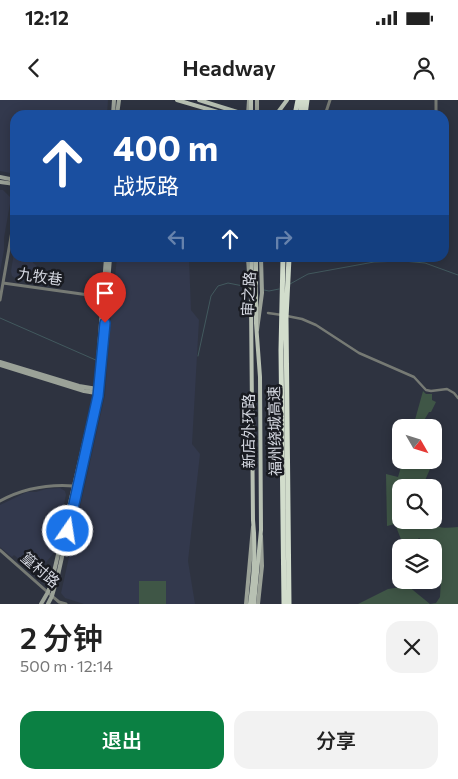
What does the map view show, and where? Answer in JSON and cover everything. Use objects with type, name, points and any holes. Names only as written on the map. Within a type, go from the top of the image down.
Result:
[{"type":"highway","name":"福州绕城高速","points":[[283,262],[281,350],[284,604]]},
{"type":"highway","name":"福州绕城高速","points":[[289,262],[286,318],[289,604]]},
{"type":"main road","points":[[178,100],[211,110]]},
{"type":"main road","points":[[199,100],[232,110]]},
{"type":"main road","points":[[48,604],[58,576],[97,391],[106,262]]},
{"type":"main road","points":[[100,358],[110,262]]},
{"type":"main road","name":"审之路","points":[[250,262],[250,283],[253,292]]},
{"type":"main road","name":"新店外环路","points":[[250,262],[260,378],[261,530],[256,604]]},
{"type":"main road","name":"新店外环路","points":[[250,604],[254,550],[251,302],[256,262]]},
{"type":"main road","name":"审之路","points":[[257,331],[262,293],[261,262]]},
{"type":"main road","points":[[0,363],[97,391]]},
{"type":"main road","points":[[41,604],[54,576],[76,487]]},
{"type":"main road","points":[[246,604],[254,520]]},
{"type":"street","points":[[0,300],[10,243]]},
{"type":"street","name":"九牧巷","points":[[3,283],[103,296]]},
{"type":"street","points":[[268,313],[290,316],[311,323],[359,352],[414,377],[426,390],[447,389],[458,398]]},
{"type":"street","points":[[0,502],[16,493],[33,488],[50,486],[76,487]]},
{"type":"street","name":"篁村路","points":[[0,550],[52,596],[66,604]]},
{"type":"shaded area","points":[[0,100],[108,100],[107,110],[10,110],[10,173],[0,171]]},
{"type":"shaded area","points":[[0,190],[3,190],[10,197],[10,204],[0,272]]},
{"type":"shaded area","points":[[12,262],[33,262],[41,269],[37,283],[18,280],[12,276]]},
{"type":"shaded area","points":[[117,262],[189,262],[191,310],[199,320],[192,444],[200,454],[188,561],[195,604],[84,604],[65,598],[61,593],[105,395]]},
{"type":"shaded area","points":[[60,488],[65,491],[66,495],[53,554],[36,574],[14,555],[12,557],[0,547],[0,505],[27,492]]},
{"type":"green space","points":[[423,391],[426,394],[432,394],[432,400],[436,402],[431,412],[425,419],[415,419]]},
{"type":"green space","points":[[400,469],[430,469],[426,479],[392,479],[392,525],[387,526],[386,474],[398,477]]},
{"type":"green space","points":[[458,527],[458,604],[430,604],[436,603],[442,589],[442,539],[401,539],[397,529]]},
{"type":"green space","points":[[139,581],[166,581],[166,604],[139,604]]},
{"type":"green space","points":[[388,589],[412,589],[430,604],[358,604]]},
{"type":"waterway","points":[[290,284],[308,274],[374,262]]},
{"type":"waterway","points":[[414,262],[425,263],[458,275]]},
{"type":"waterway","points":[[198,356],[211,296],[218,286],[228,283],[248,287]]},
{"type":"waterway","points":[[264,290],[279,289]]},
{"type":"waterway","points":[[0,318],[98,361]]},
{"type":"route","points":[[68,531],[98,396],[105,323]]}]
